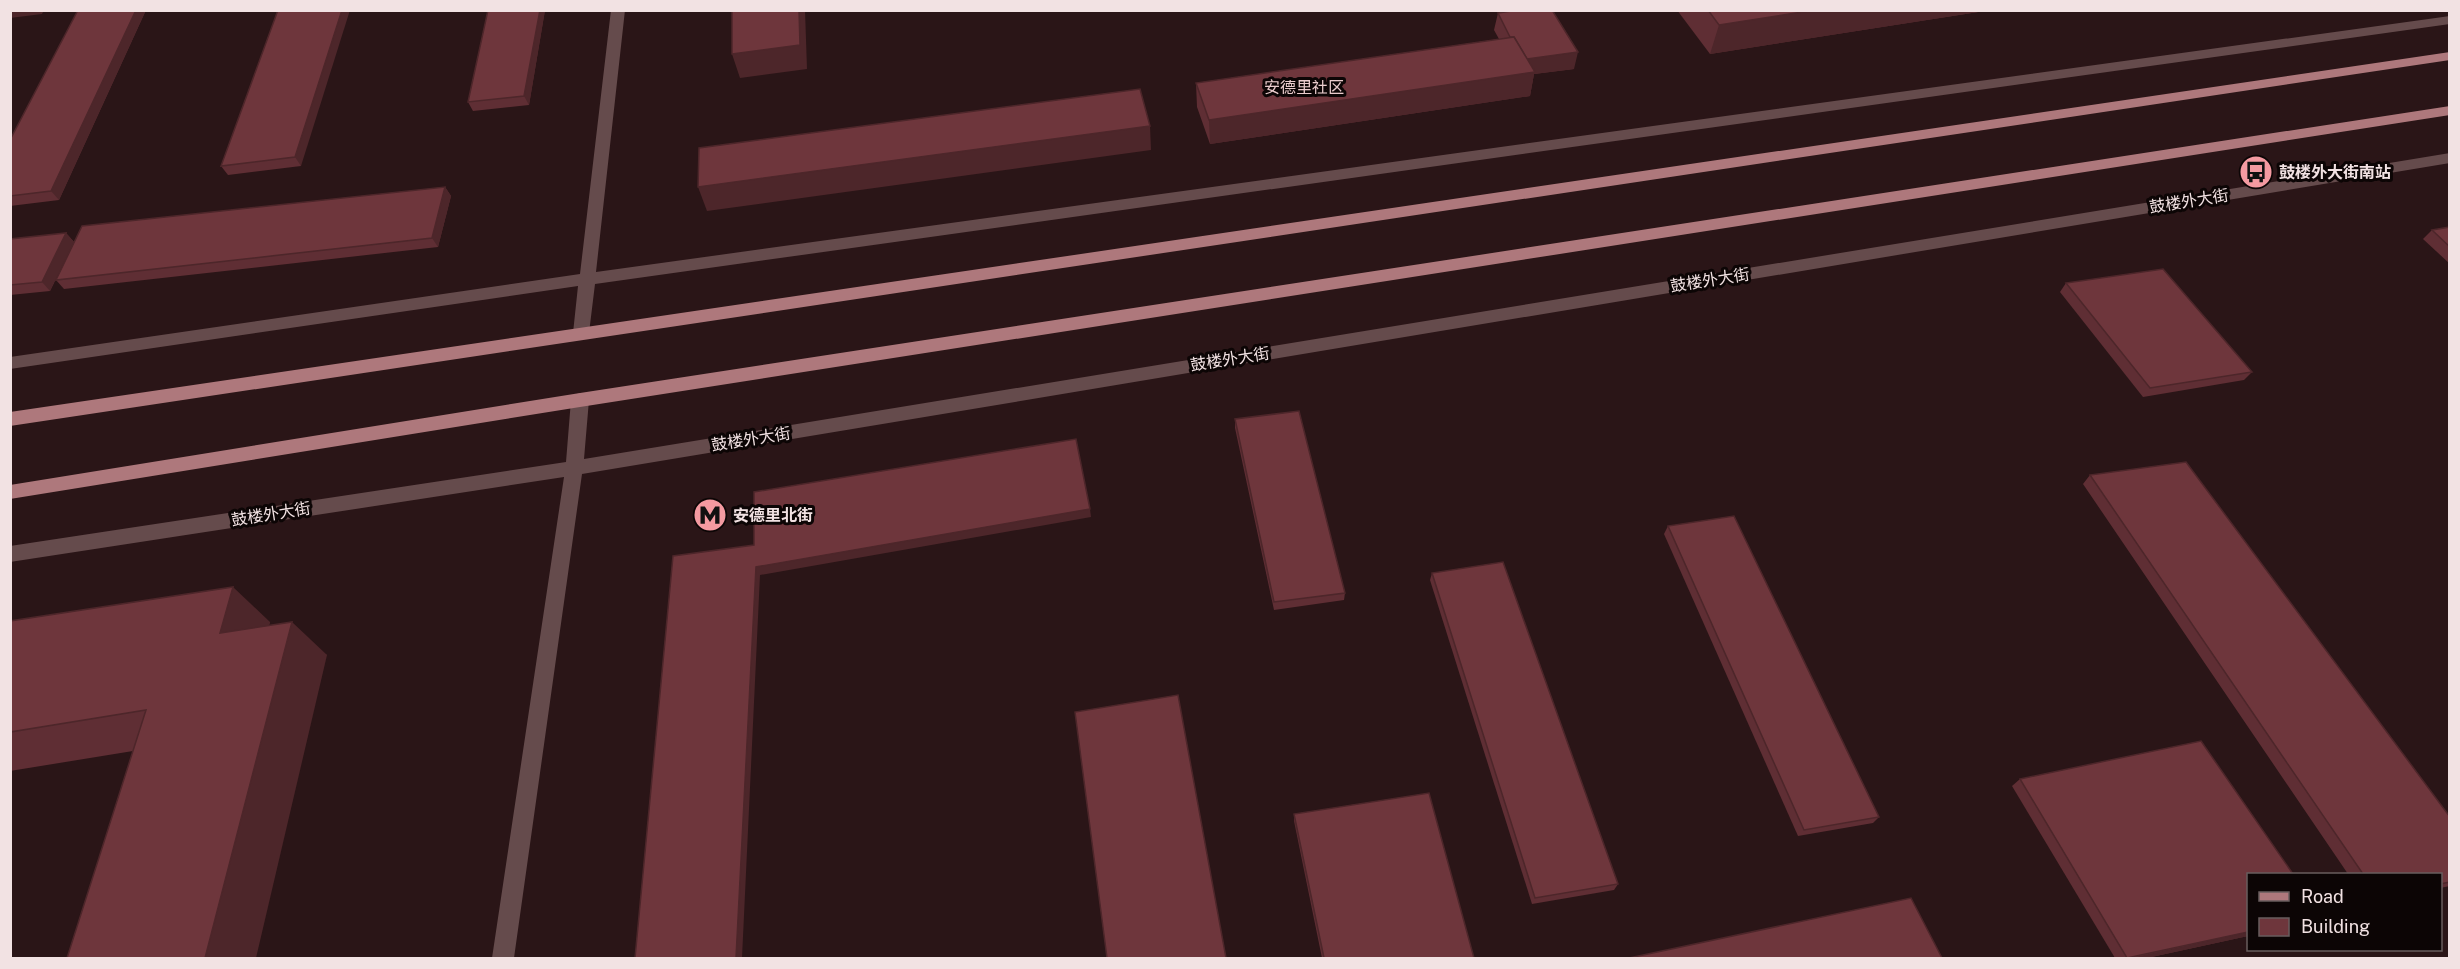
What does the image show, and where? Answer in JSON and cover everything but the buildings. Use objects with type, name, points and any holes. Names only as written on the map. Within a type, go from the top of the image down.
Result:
[{"type":"main road","points":[[10,419],[2450,56]]},
{"type":"main road","points":[[10,492],[580,400],[2450,110]]},
{"type":"street","points":[[581,333],[618,10]]},
{"type":"street","points":[[10,363],[587,279],[2450,20]]},
{"type":"street","name":"鼓楼外大街","points":[[10,555],[574,468],[2450,158]]},
{"type":"street","points":[[503,958],[574,468],[580,400]]},
{"type":"place","name":"鼓楼外大街南站","points":[[2256,172]]},
{"type":"place","name":"安德里北街","points":[[710,515]]},
{"type":"district","name":"安德里社区","points":[[1304,87]]}]
